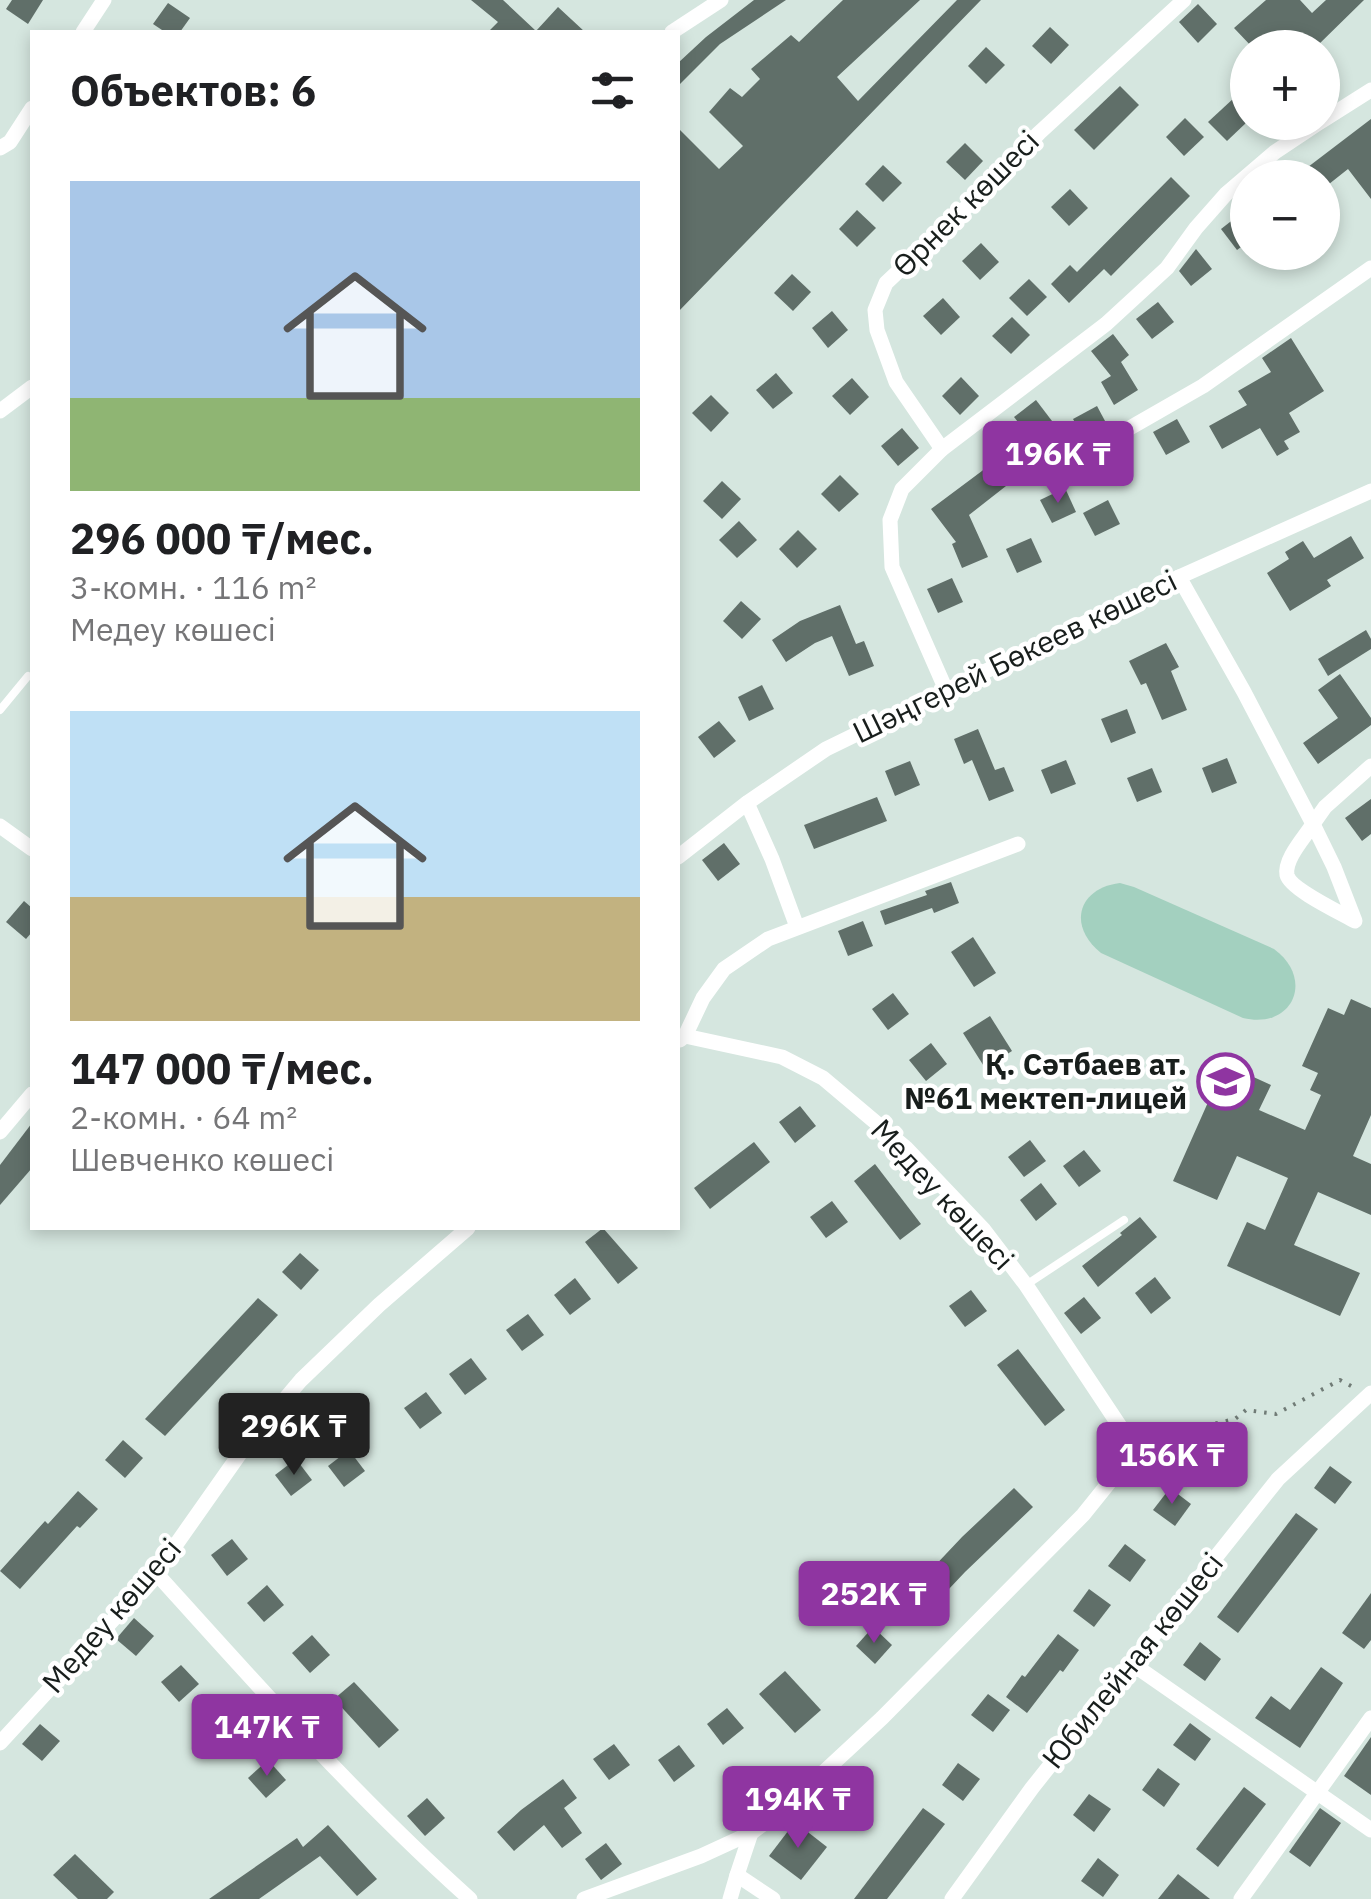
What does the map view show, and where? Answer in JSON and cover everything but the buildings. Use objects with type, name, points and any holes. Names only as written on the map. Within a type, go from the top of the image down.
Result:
[{"type":"street","points":[[84,30],[104,0]]},
{"type":"street","points":[[675,30],[720,0]]},
{"type":"street","name":"Өрнек көшесі","points":[[942,449],[896,382],[877,330],[875,310],[886,283],[990,186],[1039,132],[1184,0]]},
{"type":"street","points":[[1340,110],[1371,90]]},
{"type":"street","points":[[0,148],[10,142],[30,111]]},
{"type":"street","points":[[946,690],[892,567],[890,520],[902,489],[942,449],[1106,324],[1167,268],[1226,194],[1294,140]]},
{"type":"street","points":[[1128,429],[1202,386],[1371,268]]},
{"type":"street","points":[[0,411],[30,388]]},
{"type":"street","name":"Шәңгерей Бөкеев көшесі","points":[[680,855],[826,748],[1179,577],[1371,491]]},
{"type":"street","points":[[1179,577],[1313,824],[1355,920]]},
{"type":"street","points":[[1371,766],[1326,807],[1286,873],[1289,881],[1322,904],[1371,928]]},
{"type":"street","points":[[747,804],[797,927]]},
{"type":"street","points":[[0,826],[30,847]]},
{"type":"street","name":"Медеу көшесі","points":[[1018,844],[768,939],[724,968],[681,1039],[782,1057],[823,1078],[906,1148],[984,1230],[1026,1285],[1131,1443]]},
{"type":"street","points":[[0,1132],[30,1096]]},
{"type":"street","name":"Медеу көшесі","points":[[0,1743],[156,1574],[246,1446],[301,1380],[466,1230]]},
{"type":"street","name":"Юбилейная көшесі","points":[[952,1899],[1032,1788],[1278,1479],[1369,1394]]},
{"type":"street","points":[[584,1899],[701,1856],[750,1833],[784,1808],[882,1718],[1070,1528],[1124,1464],[1131,1443]]},
{"type":"street","points":[[156,1574],[404,1840],[470,1899]]},
{"type":"street","points":[[1131,1664],[1371,1830]]},
{"type":"street","points":[[1240,1899],[1371,1718]]},
{"type":"street","points":[[730,1899],[750,1833]]},
{"type":"street","points":[[737,1876],[773,1899]]},
{"type":"lane","points":[[0,710],[28,676]]},
{"type":"lane","points":[[1026,1285],[1124,1220]]},
{"type":"lane","points":[[1131,1443],[1155,1445],[1184,1430]]},
{"type":"path","points":[[1184,1430],[1235,1419],[1246,1410],[1276,1414],[1340,1380],[1369,1394]]},
{"type":"green space","points":[[1120,883],[1274,949],[1293,974],[1293,999],[1286,1009],[1260,1020],[1243,1018],[1101,953],[1084,931],[1082,910],[1095,892]]},
{"type":"place","name":"Қ. Сәтбаев ат. №61 мектеп-лицей","points":[[1226,1082]]}]
